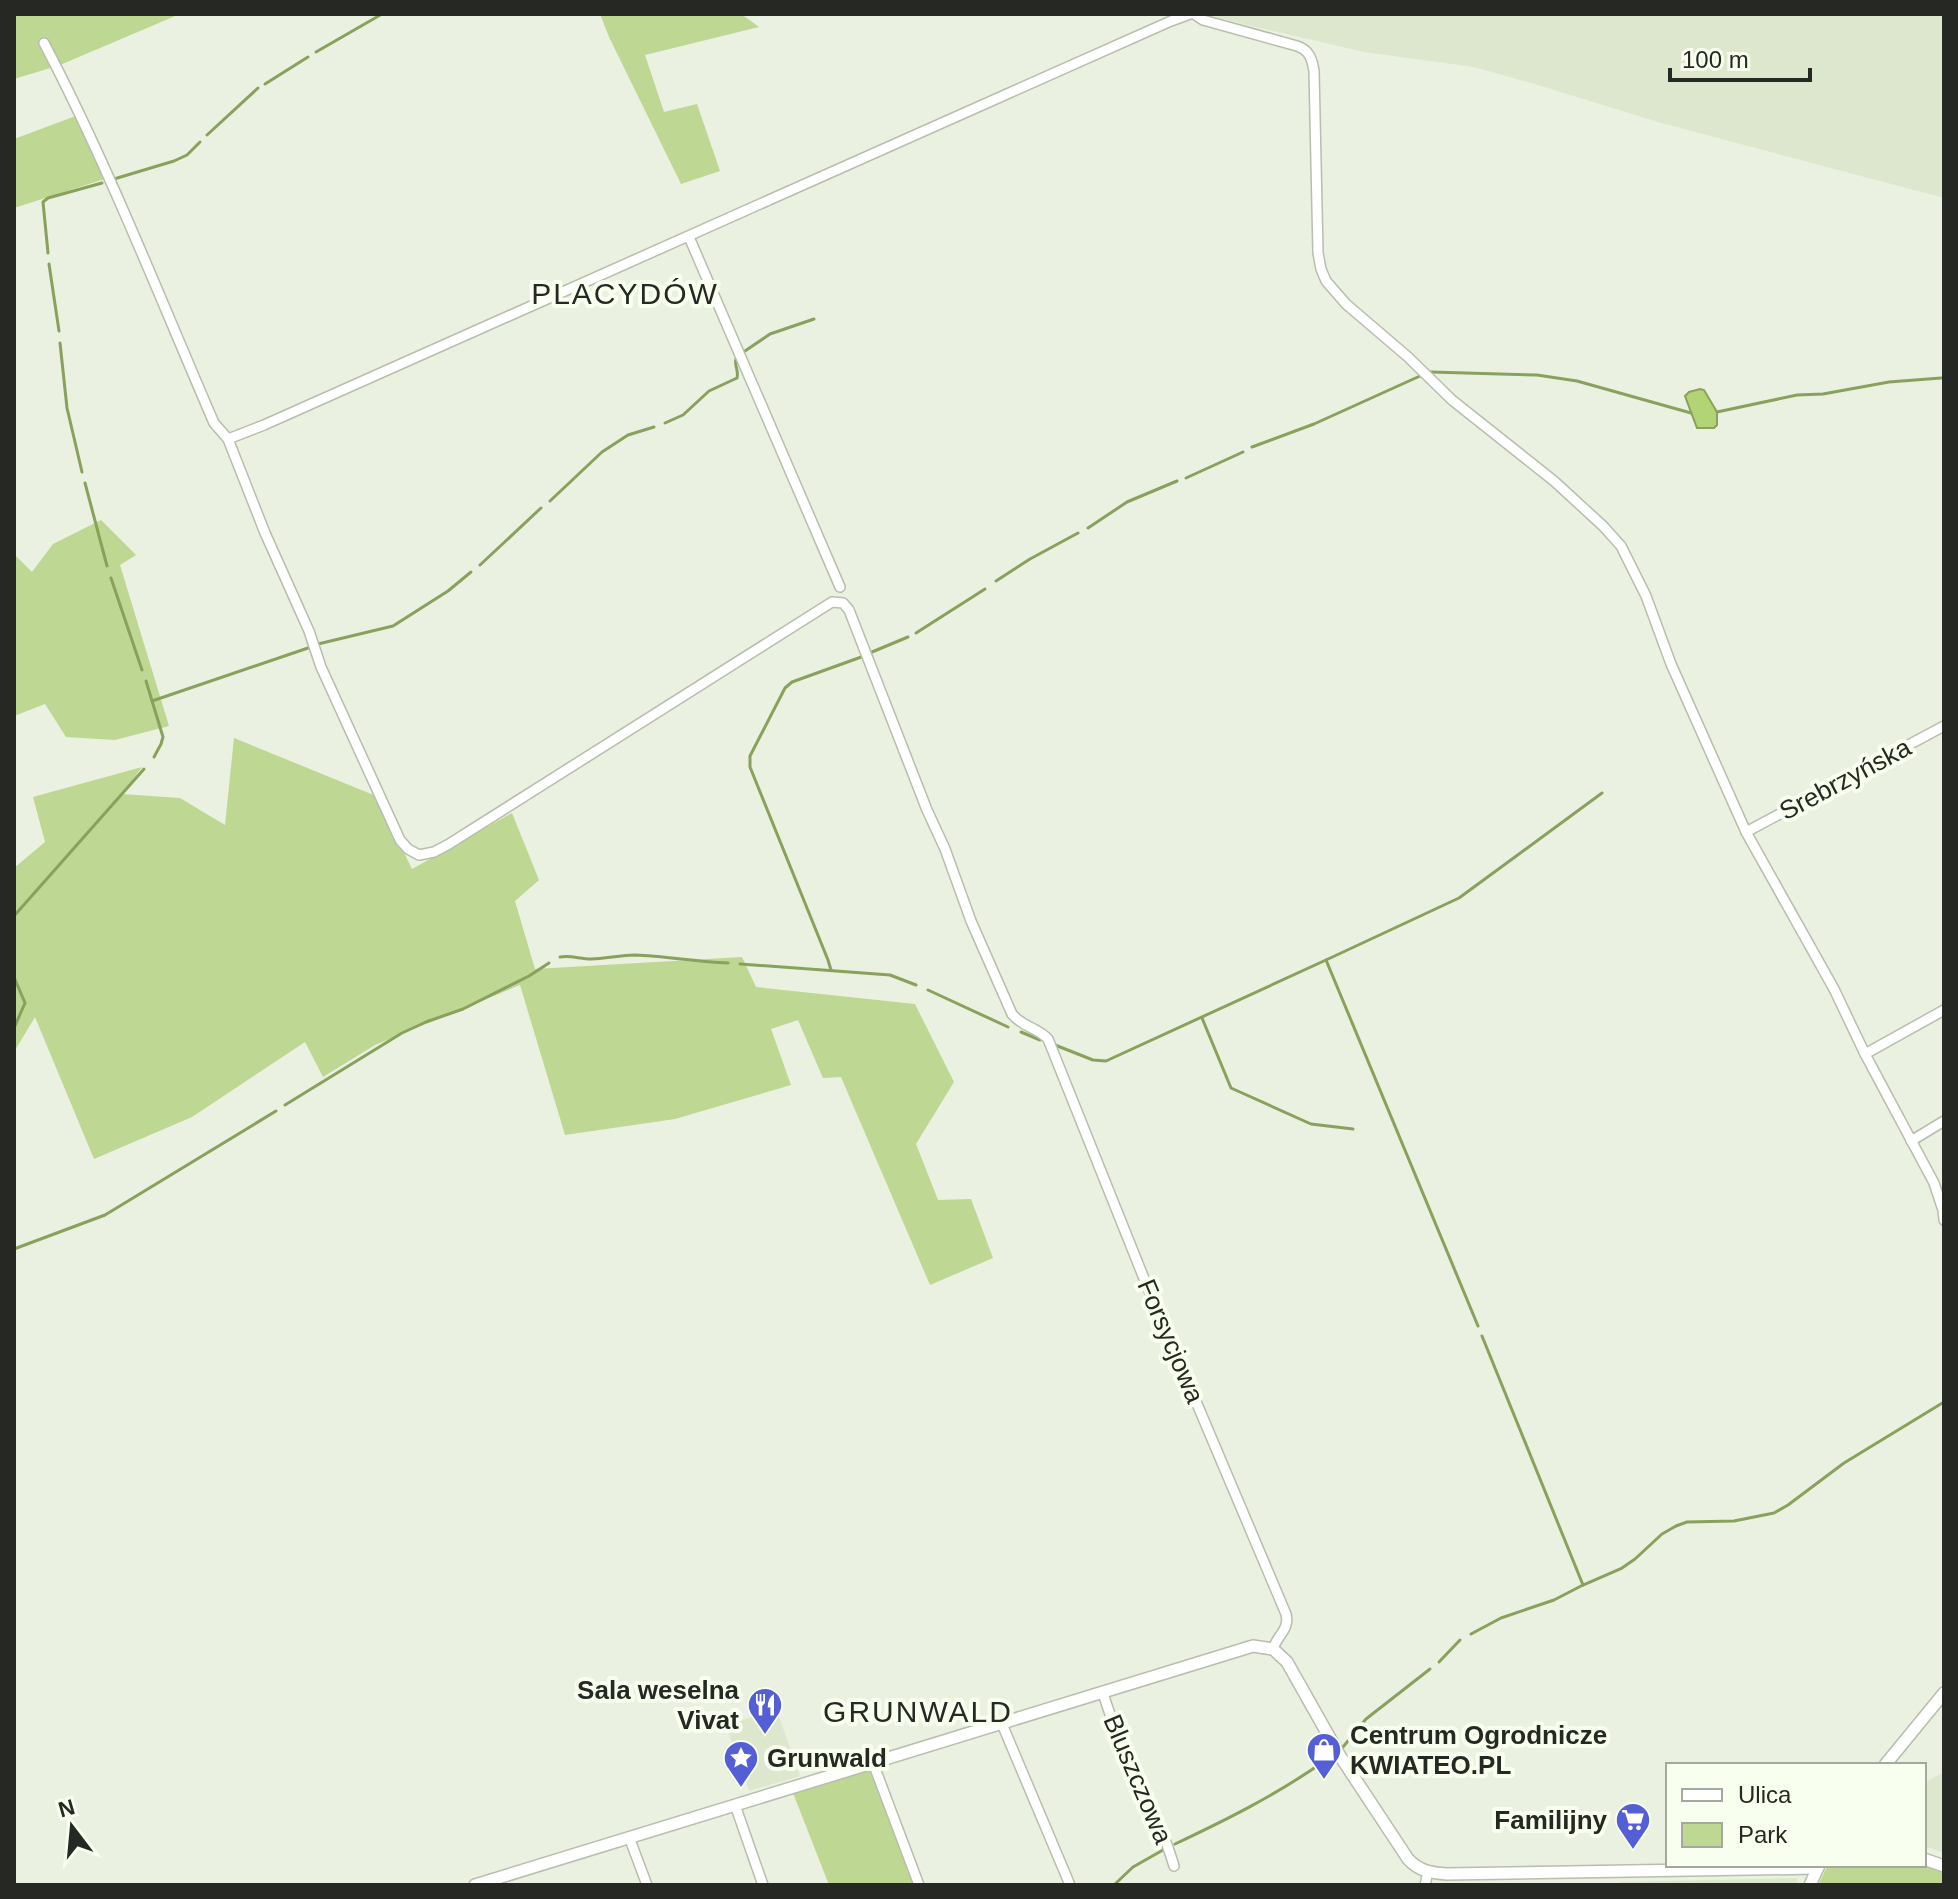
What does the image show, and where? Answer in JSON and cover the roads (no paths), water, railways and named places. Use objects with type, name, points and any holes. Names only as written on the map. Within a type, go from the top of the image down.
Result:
[{"type":"street","points":[[44,43],[104,168],[214,423],[228,439],[1171,21],[1192,14],[1203,20],[1297,46],[1308,53],[1314,71],[1318,253],[1326,281],[1346,304],[1452,400],[1581,505],[1621,546],[1646,596],[1671,664],[1746,832],[1828,977],[1865,1054],[1942,1195],[1944,1220]]},
{"type":"street","points":[[689,237],[840,587]]},
{"type":"street","name":"Forsycjowa","points":[[228,439],[265,533],[309,631],[321,667],[373,782],[400,840],[419,855],[434,852],[509,808],[832,602],[843,603],[849,610],[971,921],[1012,1014],[1024,1026],[1041,1032],[1048,1039],[1145,1281],[1286,1614],[1286,1629],[1275,1640],[1273,1649]]},
{"type":"street","name":"Srebrzyńska","points":[[1746,832],[1944,726]]},
{"type":"street","points":[[1865,1054],[1944,1010]]},
{"type":"street","points":[[1911,1141],[1944,1121]]},
{"type":"street","points":[[475,1885],[1247,1647],[1261,1646],[1273,1649],[1287,1662],[1340,1756],[1416,1867],[1447,1874],[1818,1867],[1810,1885]]},
{"type":"street","name":"Bluszczowa","points":[[1103,1693],[1124,1752],[1153,1809],[1174,1866]]},
{"type":"street","points":[[1887,1763],[1944,1693]]},
{"type":"street","points":[[1002,1724],[1070,1885]]},
{"type":"street","points":[[873,1763],[919,1885]]},
{"type":"street","points":[[735,1805],[763,1885]]},
{"type":"street","points":[[629,1837],[647,1885]]},
{"type":"street","points":[[1425,1885],[1428,1872]]},
{"type":"waterway","points":[[316,52],[382,14]]},
{"type":"waterway","points":[[265,84],[308,57]]},
{"type":"waterway","points":[[207,135],[258,88]]},
{"type":"waterway","points":[[114,179],[174,161],[187,155],[200,142]]},
{"type":"waterway","points":[[48,253],[43,202],[102,183]]},
{"type":"waterway","points":[[49,264],[59,331]]},
{"type":"waterway","points":[[745,351],[770,334],[814,319]]},
{"type":"waterway","points":[[60,343],[67,408],[82,472]]},
{"type":"waterway","points":[[665,423],[683,415],[709,391],[737,378],[736,359]]},
{"type":"waterway","points":[[1431,372],[1537,375],[1577,381],[1691,413]]},
{"type":"waterway","points":[[1252,447],[1314,424],[1420,376]]},
{"type":"waterway","points":[[1717,412],[1797,395],[1941,378]]},
{"type":"waterway","points":[[550,501],[602,452],[628,435],[654,427]]},
{"type":"waterway","points":[[1186,478],[1243,452]]},
{"type":"waterway","points":[[1088,528],[1127,502],[1177,481]]},
{"type":"waterway","points":[[85,483],[107,566]]},
{"type":"waterway","points":[[480,565],[541,508]]},
{"type":"waterway","points":[[996,581],[1078,533]]},
{"type":"waterway","points":[[318,644],[393,626],[448,591],[471,572]]},
{"type":"waterway","points":[[111,578],[142,670]]},
{"type":"waterway","points":[[916,633],[985,589]]},
{"type":"waterway","points":[[872,652],[908,637]]},
{"type":"waterway","points":[[152,701],[308,648]]},
{"type":"waterway","points":[[831,970],[750,767],[750,756],[785,688],[792,682],[864,656]]},
{"type":"waterway","points":[[146,681],[163,737],[154,757]]},
{"type":"waterway","points":[[14,916],[144,769]]},
{"type":"waterway","points":[[1478,1326],[1326,960],[1459,898],[1602,793]]},
{"type":"waterway","points":[[560,957],[591,959],[635,955],[728,963]]},
{"type":"waterway","points":[[1055,1045],[1093,1060],[1106,1061],[1326,960]]},
{"type":"waterway","points":[[285,1105],[402,1033],[463,1009],[549,963]]},
{"type":"waterway","points":[[740,964],[890,975],[916,985]]},
{"type":"waterway","points":[[14,977],[25,1003],[14,1028]]},
{"type":"waterway","points":[[928,990],[1008,1027]]},
{"type":"waterway","points":[[1202,1018],[1231,1088],[1311,1124],[1353,1129]]},
{"type":"waterway","points":[[1021,1032],[1040,1040]]},
{"type":"waterway","points":[[14,1249],[105,1215],[276,1111]]},
{"type":"waterway","points":[[1482,1336],[1583,1585]]},
{"type":"waterway","points":[[1471,1634],[1501,1618],[1554,1600],[1622,1568],[1676,1526],[1687,1522],[1734,1521],[1774,1513],[1844,1463],[1944,1402]]},
{"type":"waterway","points":[[1439,1662],[1460,1640]]},
{"type":"waterway","points":[[1343,1747],[1366,1719],[1430,1669]]},
{"type":"waterway","points":[[1175,1844],[1250,1806],[1323,1762]]},
{"type":"waterway","points":[[1114,1885],[1133,1867],[1163,1850]]},
{"type":"place","name":"Sala weselna Vivat","points":[[765,1736]]},
{"type":"place","name":"Centrum Ogrodnicze KWIATEO.PL","points":[[1324,1781]]},
{"type":"place","name":"Grunwald","points":[[741,1789]]},
{"type":"place","name":"Familijny","points":[[1633,1851]]},
{"type":"district","name":"PLACYDÓW","points":[[625,294]]},
{"type":"district","name":"GRUNWALD","points":[[918,1712]]}]
